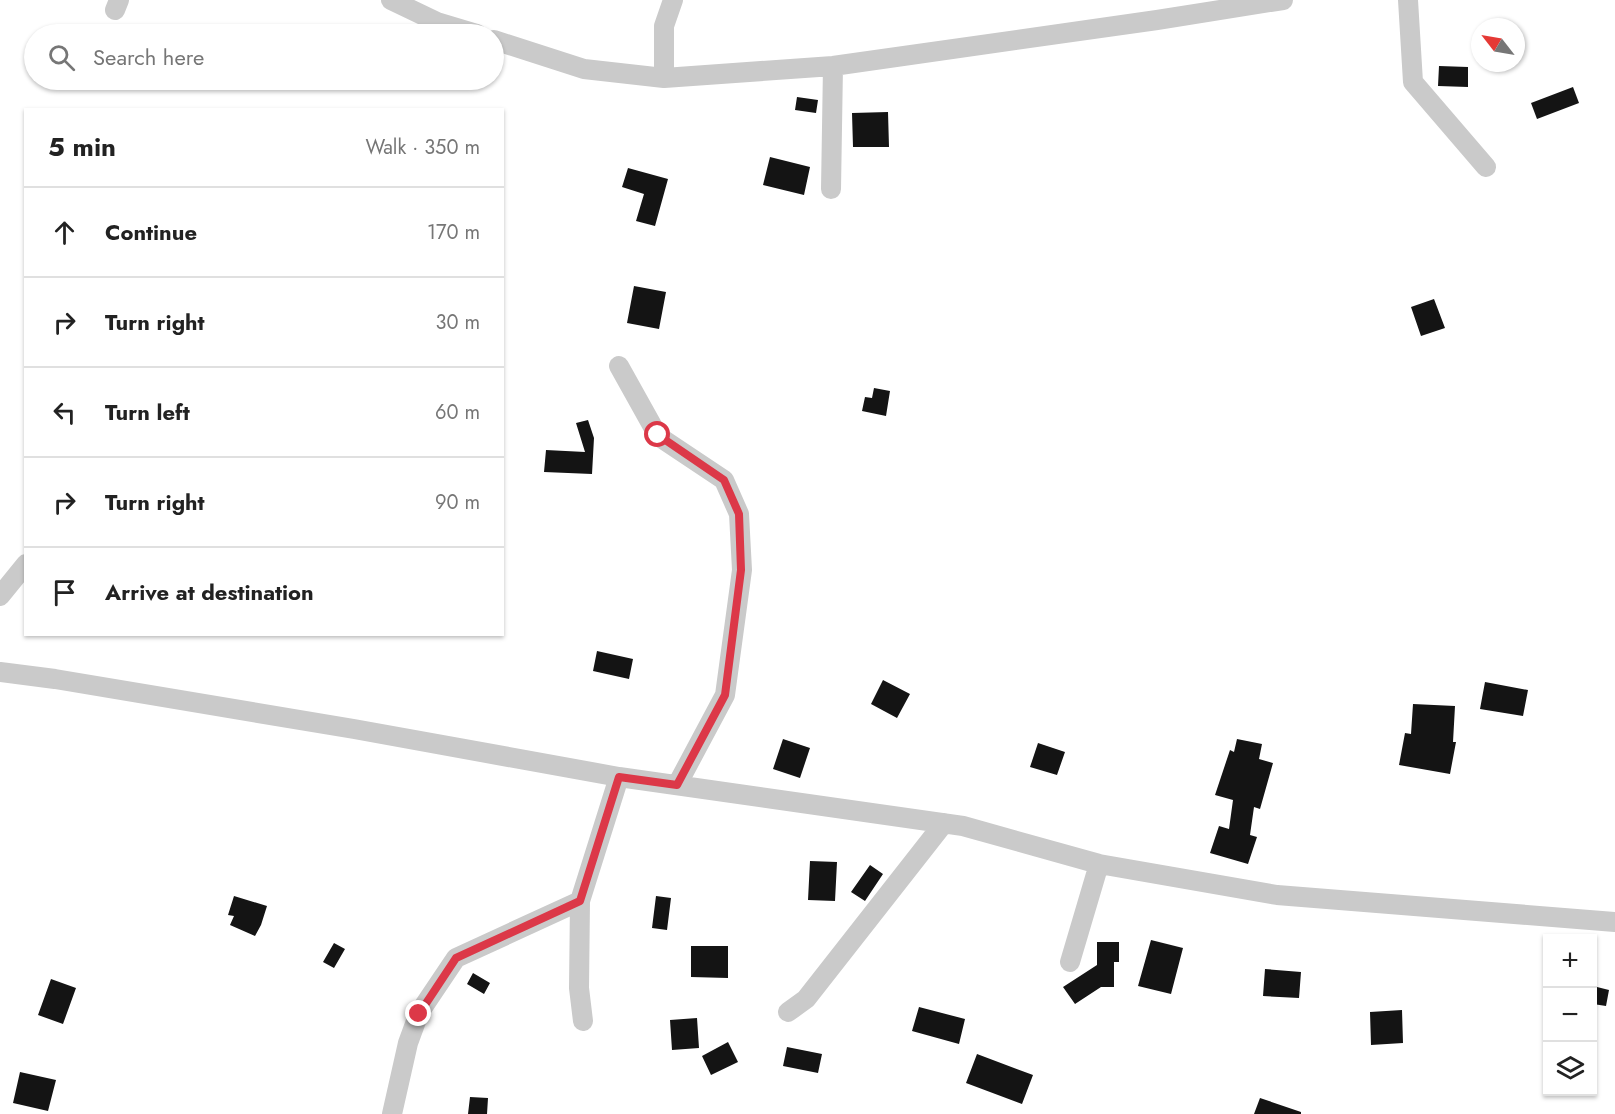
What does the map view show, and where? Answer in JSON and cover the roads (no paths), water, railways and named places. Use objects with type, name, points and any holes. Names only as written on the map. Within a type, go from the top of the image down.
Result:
[{"type":"street","points":[[391,0],[444,24]]},
{"type":"street","points":[[664,78],[664,26],[673,0]]},
{"type":"street","points":[[504,43],[584,69],[664,78],[833,66],[1283,0]]},
{"type":"street","points":[[1408,0],[1413,82],[1486,167]]},
{"type":"street","points":[[831,189],[833,66]]},
{"type":"street","points":[[619,366],[658,435],[724,480],[739,514],[741,570],[725,695],[677,785]]},
{"type":"street","points":[[0,596],[24,566]]},
{"type":"street","points":[[0,672],[342,727],[619,777],[963,826],[1098,864],[1277,895],[1615,922]]},
{"type":"street","points":[[583,1021],[579,988],[580,901],[619,777]]},
{"type":"street","points":[[788,1012],[806,999],[944,823]]},
{"type":"street","points":[[1070,962],[1098,864]]},
{"type":"street","points":[[392,1114],[408,1043],[419,1014],[456,958],[580,901]]}]
